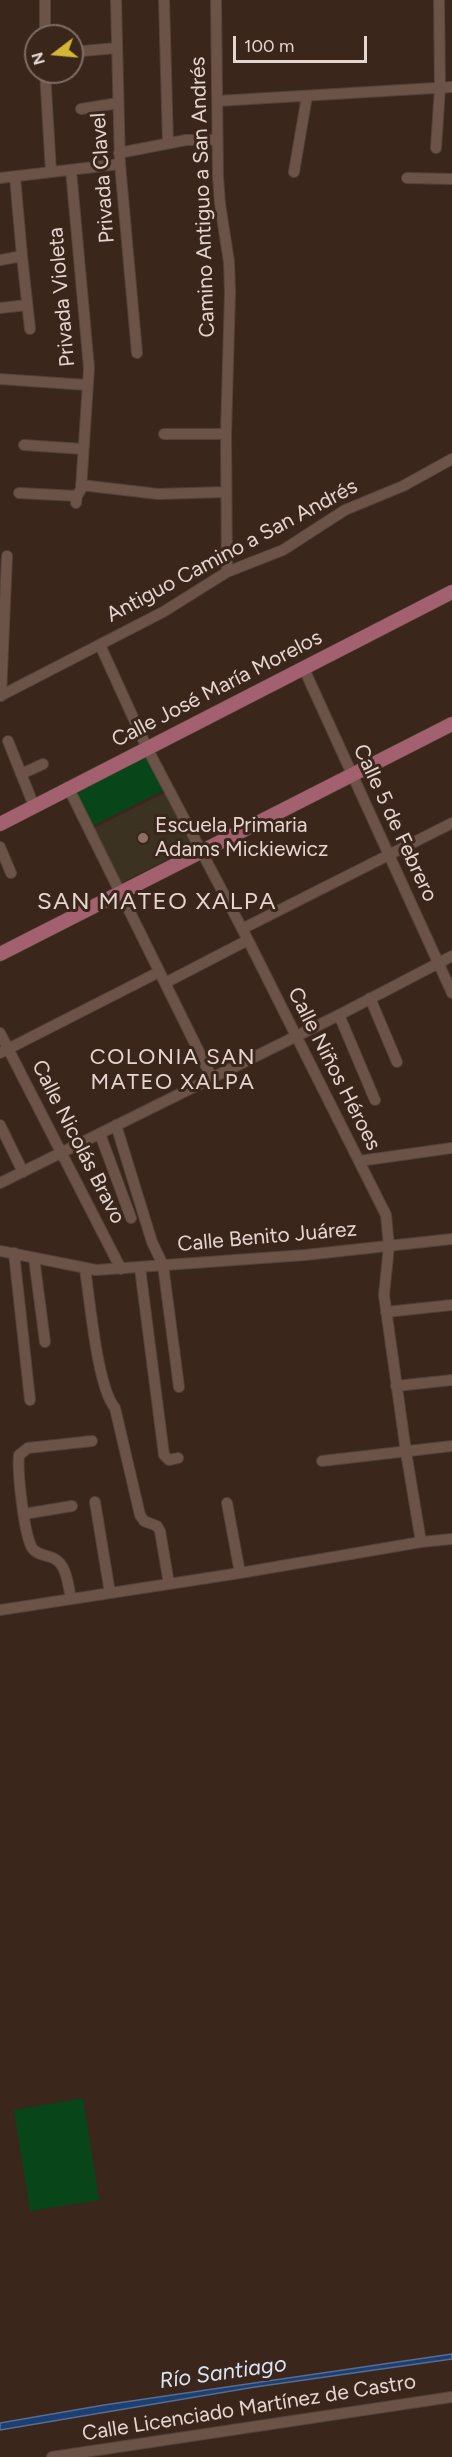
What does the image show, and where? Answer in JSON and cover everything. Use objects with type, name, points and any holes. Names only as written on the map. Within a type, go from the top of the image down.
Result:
[{"type":"main road","name":"Calle José María Morelos","points":[[0,824],[452,592]]},
{"type":"main road","points":[[0,954],[452,724]]},
{"type":"street","points":[[45,0],[45,24]]},
{"type":"street","name":"Privada Clavel","points":[[116,0],[119,159],[137,353]]},
{"type":"street","points":[[164,0],[168,143]]},
{"type":"street","name":"Camino Antiguo a San Andrés","points":[[216,0],[220,204],[229,262],[230,292],[226,434],[227,572]]},
{"type":"street","points":[[436,148],[446,88],[440,0]]},
{"type":"street","points":[[84,51],[116,48]]},
{"type":"street","points":[[46,84],[51,172]]},
{"type":"street","points":[[217,100],[446,88]]},
{"type":"street","points":[[294,172],[307,96]]},
{"type":"street","points":[[81,109],[118,103]]},
{"type":"street","points":[[0,178],[71,170],[119,159],[168,143],[186,140],[217,140]]},
{"type":"street","name":"Privada Violeta","points":[[19,493],[76,500],[81,485],[89,368],[71,170]]},
{"type":"street","points":[[15,177],[30,329]]},
{"type":"street","points":[[407,178],[452,179]]},
{"type":"street","points":[[0,260],[22,256]]},
{"type":"street","points":[[0,308],[27,305]]},
{"type":"street","points":[[0,379],[87,386]]},
{"type":"street","points":[[164,434],[226,434]]},
{"type":"street","points":[[24,446],[83,449]]},
{"type":"street","name":"Antiguo Camino a San Andrés","points":[[0,696],[163,612],[227,572],[283,550],[345,510],[403,486],[452,459]]},
{"type":"street","points":[[81,485],[158,494],[226,492]]},
{"type":"street","points":[[0,696],[7,556]]},
{"type":"street","name":"Calle Niños Héroes","points":[[100,645],[147,748],[248,940],[386,1215],[389,1246],[384,1295],[421,1542]]},
{"type":"street","name":"Calle 5 de Febrero","points":[[304,669],[452,993]]},
{"type":"street","points":[[8,741],[34,806]]},
{"type":"street","points":[[21,774],[43,764]]},
{"type":"street","points":[[68,788],[212,1078]]},
{"type":"street","points":[[242,929],[452,823]]},
{"type":"street","points":[[0,847],[11,873]]},
{"type":"street","points":[[165,983],[248,940]]},
{"type":"street","points":[[0,1183],[339,1015],[452,956]]},
{"type":"street","points":[[4,1051],[159,972]]},
{"type":"street","points":[[370,998],[397,1062]]},
{"type":"street","points":[[339,1015],[375,1101]]},
{"type":"street","name":"Calle Nicolás Bravo","points":[[0,1033],[4,1051],[62,1153],[121,1269]]},
{"type":"street","points":[[0,1125],[23,1172]]},
{"type":"street","points":[[116,1125],[153,1242],[163,1266],[180,1387]]},
{"type":"street","points":[[100,1134],[131,1218]]},
{"type":"street","points":[[359,1161],[452,1148]]},
{"type":"street","name":"Calle Benito Juárez","points":[[0,1251],[85,1269],[121,1269],[305,1255],[452,1239]]},
{"type":"street","points":[[14,1253],[30,1400]]},
{"type":"street","points":[[34,1258],[45,1342]]},
{"type":"street","points":[[140,1268],[164,1455],[169,1460],[178,1458]]},
{"type":"street","points":[[85,1269],[103,1381],[108,1399],[115,1408],[140,1515],[144,1521],[157,1526],[160,1530],[169,1584]]},
{"type":"street","points":[[386,1312],[452,1305]]},
{"type":"street","points":[[396,1386],[452,1380]]},
{"type":"street","points":[[71,1599],[64,1568],[55,1558],[39,1554],[32,1547],[24,1514],[18,1465],[19,1455],[28,1448],[92,1441]]},
{"type":"street","points":[[322,1461],[452,1446]]},
{"type":"street","points":[[95,1503],[110,1593]]},
{"type":"street","points":[[228,1503],[240,1573]]},
{"type":"street","points":[[24,1514],[72,1506]]},
{"type":"street","points":[[0,1610],[421,1542],[452,1539]]},
{"type":"street","name":"Calle Licenciado Martínez de Castro","points":[[52,2457],[452,2397]]},
{"type":"shaded area","name":"Escuela Primaria Adams Mickiewicz","points":[[168,791],[194,846],[119,884],[92,829]]},
{"type":"green space","points":[[149,752],[166,789],[90,827],[72,790]]},
{"type":"green space","points":[[83,2098],[99,2200],[30,2211],[14,2110]]},
{"type":"water","points":[[452,2354],[452,2359],[255,2387],[0,2430],[0,2423],[104,2405]]},
{"type":"place","name":"Escuela Primaria Adams Mickiewicz","points":[[143,838]]},
{"type":"district","name":"SAN MATEO XALPA","points":[[157,902]]},
{"type":"district","name":"COLONIA SAN MATEO XALPA","points":[[173,1070]]},
{"type":"water label","name":"Río Santiago","points":[[223,2373]]}]
